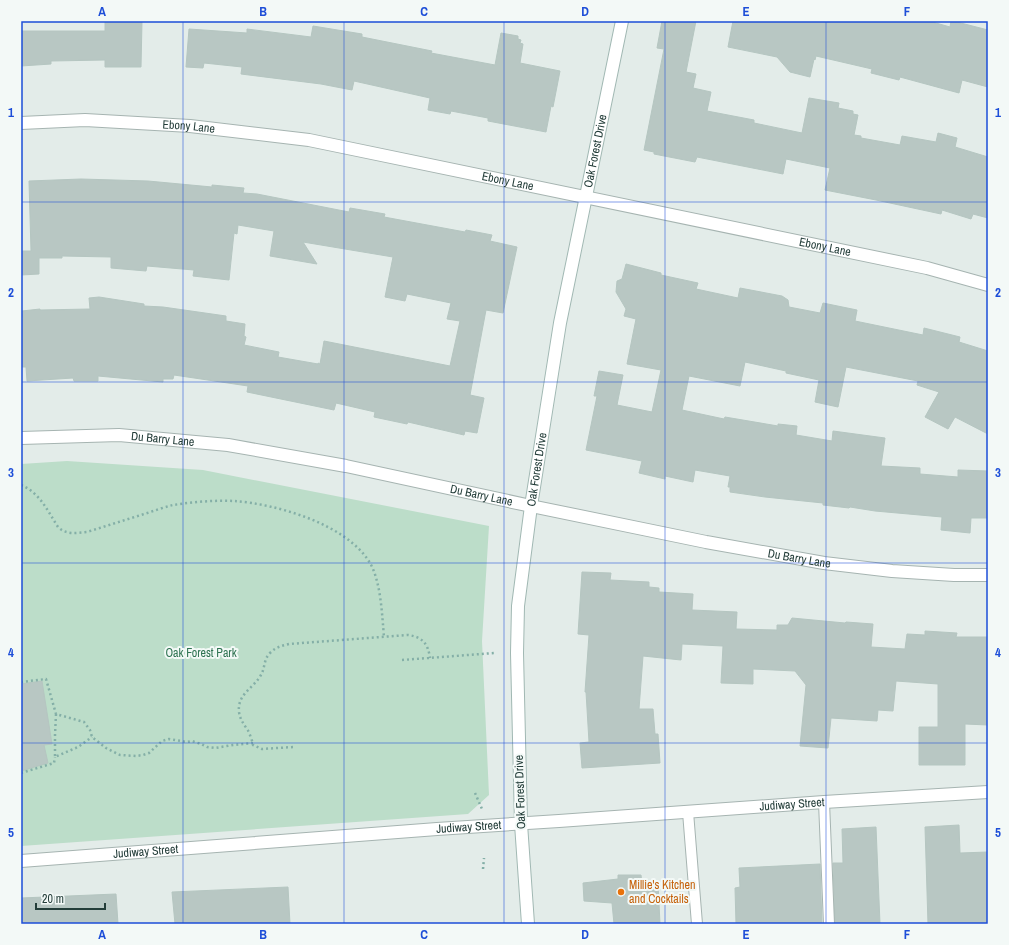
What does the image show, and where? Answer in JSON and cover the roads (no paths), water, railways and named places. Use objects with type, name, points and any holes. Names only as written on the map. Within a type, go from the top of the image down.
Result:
[{"type":"street","name":"Oak Forest Drive","points":[[528,924],[520,824],[517,652],[518,606],[531,506],[560,323],[622,21]]},
{"type":"street","name":"Ebony Lane","points":[[21,123],[85,120],[190,126],[302,140],[926,268],[988,285]]},
{"type":"street","name":"Du Barry Lane","points":[[21,438],[119,435],[228,445],[346,466],[706,542],[824,563],[899,571],[954,575],[988,575]]},
{"type":"street","name":"Judiway Street","points":[[21,861],[437,829],[988,792]]},
{"type":"lane","points":[[824,802],[829,924]]},
{"type":"lane","points":[[688,812],[697,924]]},
{"type":"place","name":"Millie's Kitchen and Cocktails","points":[[621,892]]},
{"type":"park label","name":"Oak Forest Park","points":[[201,653]]}]
